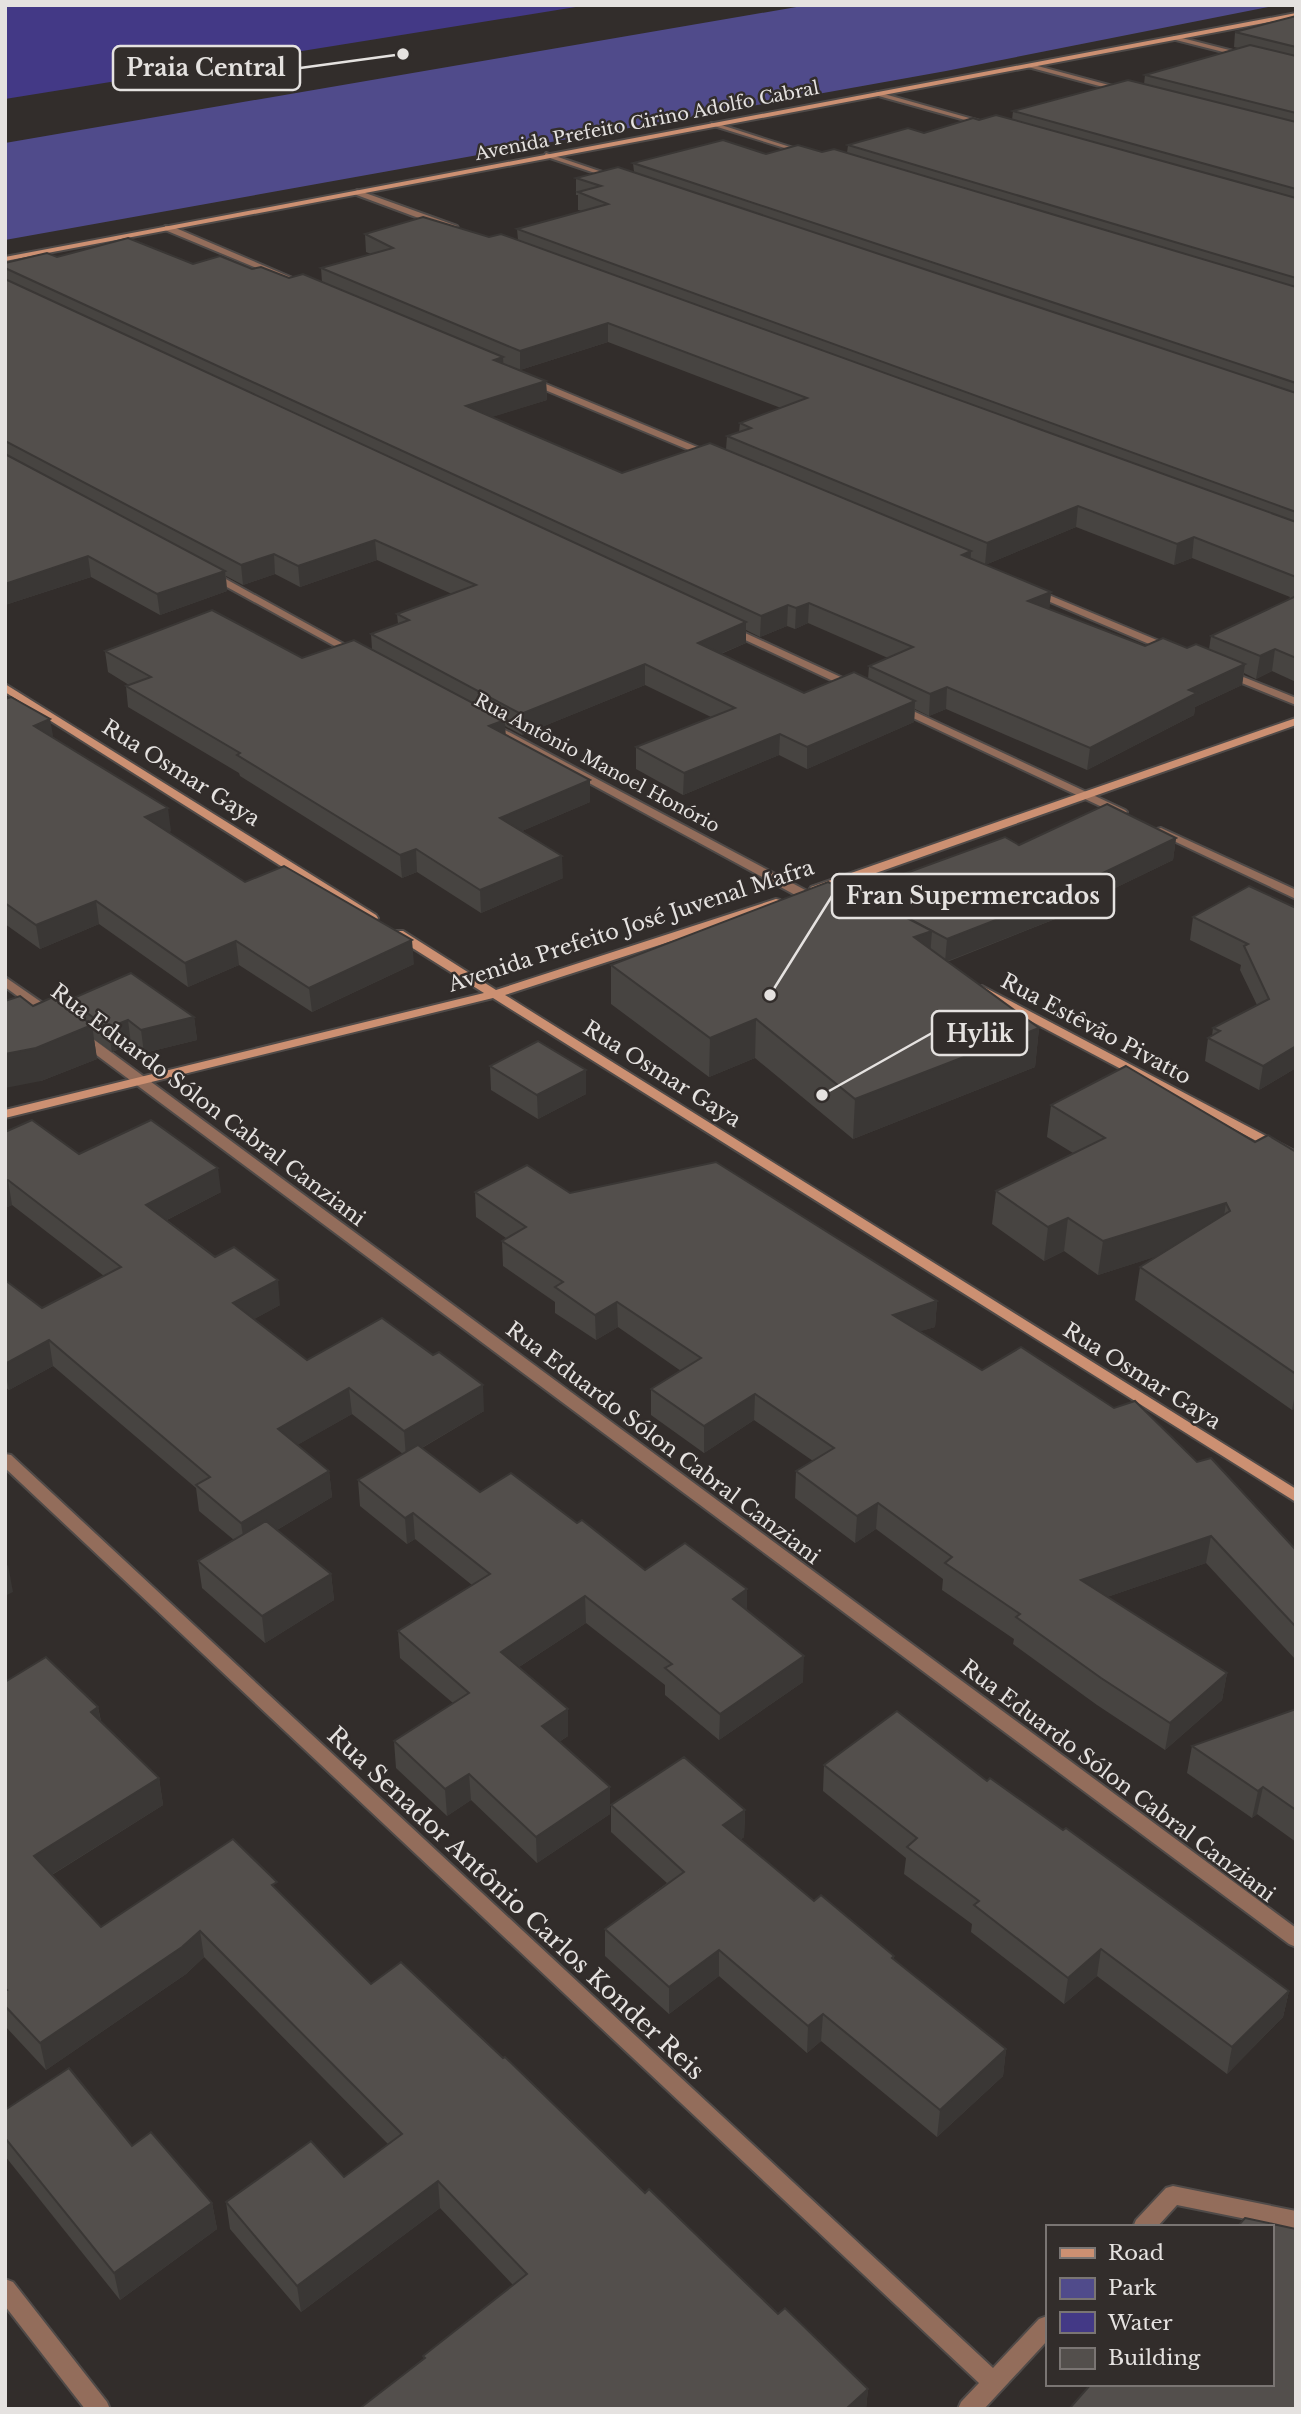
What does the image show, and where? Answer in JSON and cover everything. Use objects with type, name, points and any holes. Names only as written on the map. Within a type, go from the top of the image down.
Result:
[{"type":"main road","name":"Avenida Prefeito Cirino Adolfo Cabral","points":[[5,259],[1296,15]]},
{"type":"main road","name":"Rua Osmar Gaya","points":[[5,687],[378,921]]},
{"type":"main road","name":"Avenida Prefeito José Juvenal Mafra","points":[[5,1114],[495,994],[809,897],[1085,795],[1296,721]]},
{"type":"main road","name":"Rua Osmar Gaya","points":[[390,929],[1296,1497]]},
{"type":"main road","name":"Rua Estêvão Pivatto","points":[[975,986],[1296,1158]]},
{"type":"street","points":[[1174,38],[1255,58]]},
{"type":"street","points":[[1030,66],[1136,93]]},
{"type":"street","points":[[877,94],[995,127]]},
{"type":"street","points":[[713,124],[819,157]]},
{"type":"street","points":[[547,155],[625,182]]},
{"type":"street","points":[[357,192],[461,230]]},
{"type":"street","points":[[169,228],[297,282]]},
{"type":"street","points":[[514,373],[719,460]]},
{"type":"street","points":[[200,569],[370,661]]},
{"type":"street","points":[[1027,589],[1181,653]]},
{"type":"street","points":[[719,624],[870,694]]},
{"type":"street","points":[[1219,670],[1296,702]]},
{"type":"street","points":[[882,700],[1137,819]]},
{"type":"street","name":"Rua Antônio Manoel Honório","points":[[480,720],[809,897]]},
{"type":"street","points":[[1149,825],[1296,895]]},
{"type":"street","name":"Rua Eduardo Sólon Cabral Canziani","points":[[5,981],[1296,1939]]},
{"type":"street","name":"Rua Senador Antônio Carlos Konder Reis","points":[[5,1460],[993,2382]]},
{"type":"street","points":[[1145,2225],[1174,2195],[1296,2220]]},
{"type":"street","points":[[5,2289],[99,2409]]},
{"type":"street","points":[[969,2409],[1046,2327]]},
{"type":"green space","points":[[808,5],[1278,5],[946,71],[5,240],[5,143]]},
{"type":"water","points":[[5,5],[588,5],[5,99]]},
{"type":"building","points":[[1296,16],[1296,47],[1235,32]]},
{"type":"building","points":[[1250,45],[1296,56],[1296,113],[1145,75]]},
{"type":"building","points":[[1128,80],[1296,122],[1296,189],[1013,111]]},
{"type":"building","points":[[996,115],[1296,198],[1296,278],[848,145],[908,128],[924,133],[973,118],[979,120]]},
{"type":"building","points":[[723,140],[766,154],[798,145],[822,152],[834,149],[1296,287],[1296,383],[633,163]]},
{"type":"building","points":[[618,167],[1296,393],[1296,512],[517,229],[608,204],[578,192],[601,186],[576,178]]},
{"type":"building","points":[[423,217],[489,237],[501,234],[1296,522],[1296,577],[1194,537],[1177,544],[1078,506],[987,543],[727,436],[751,428],[740,423],[807,398],[608,323],[520,351],[321,268],[393,248],[365,234]]},
{"type":"building","points":[[128,238],[193,264],[220,256],[252,269],[261,267],[289,278],[303,274],[503,357],[494,360],[546,381],[466,406],[622,473],[710,443],[971,551],[962,555],[1051,592],[1028,601],[1145,646],[1163,638],[1187,648],[1196,644],[1245,664],[1189,690],[1197,693],[1090,748],[947,687],[930,694],[869,666],[913,647],[809,603],[796,608],[788,605],[761,616],[5,268],[5,263],[47,253],[57,257]]},
{"type":"building","points":[[5,279],[746,622],[698,643],[804,693],[854,672],[915,701],[807,747],[780,734],[684,773],[636,747],[735,708],[645,664],[521,714],[371,634],[409,620],[397,614],[476,585],[375,540],[298,566],[274,554],[241,565],[5,441]]},
{"type":"building","points":[[5,454],[225,571],[157,594],[88,556],[5,584]]},
{"type":"building","points":[[1296,596],[1296,658],[1275,649],[1260,656],[1211,636]]},
{"type":"building","points":[[212,610],[302,658],[354,640],[505,720],[489,726],[590,780],[500,818],[562,856],[480,890],[416,849],[400,855],[237,755],[240,753],[126,686],[151,677],[105,651]]},
{"type":"building","points":[[11,697],[50,719],[34,726],[168,808],[145,817],[245,882],[284,866],[412,940],[309,988],[236,941],[185,963],[96,901],[36,925],[5,903],[5,699]]},
{"type":"building","points":[[1107,804],[1176,838],[1082,883],[1086,885],[947,939],[857,891],[1005,837],[1019,845]]},
{"type":"building","points":[[828,882],[834,885],[840,883],[932,931],[914,937],[1039,1028],[855,1099],[756,1019],[710,1038],[611,965]]},
{"type":"building","points":[[1249,886],[1296,908],[1296,1046],[1263,1066],[1208,1038],[1220,1031],[1213,1028],[1269,999],[1244,946],[1248,944],[1193,917]]},
{"type":"building","points":[[131,973],[194,1017],[141,1030],[128,1020],[108,1028],[69,1000]]},
{"type":"building","points":[[20,996],[33,1006],[53,997],[92,1025],[36,1048],[5,1054],[5,1001]]},
{"type":"building","points":[[538,1041],[586,1070],[537,1095],[490,1066]]},
{"type":"building","points":[[1126,1066],[1255,1142],[1268,1135],[1296,1152],[1296,1374],[1140,1267],[1230,1211],[1226,1203],[1103,1241],[1068,1218],[1048,1227],[996,1191],[1105,1138],[1051,1105]]},
{"type":"building","points":[[32,1120],[79,1154],[151,1120],[218,1168],[146,1205],[215,1257],[234,1247],[278,1280],[233,1303],[307,1360],[382,1318],[433,1355],[439,1352],[483,1385],[404,1431],[349,1388],[278,1429],[329,1471],[241,1523],[196,1485],[210,1477],[49,1340],[5,1364],[5,1280],[42,1308],[121,1267],[8,1180],[5,1181],[5,1132]]},
{"type":"building","points":[[716,1162],[937,1301],[893,1315],[982,1370],[1021,1347],[1114,1408],[1135,1401],[1197,1462],[1211,1458],[1296,1550],[1296,1627],[1211,1536],[1081,1580],[1227,1673],[1170,1723],[1016,1617],[1020,1614],[945,1563],[952,1557],[878,1503],[857,1516],[796,1471],[834,1448],[755,1394],[704,1426],[651,1389],[701,1358],[617,1302],[595,1315],[555,1287],[563,1282],[502,1241],[526,1227],[475,1192],[527,1165],[570,1193]]},
{"type":"building","points":[[418,1445],[480,1492],[511,1473],[577,1523],[582,1520],[645,1570],[685,1543],[747,1589],[733,1599],[804,1656],[720,1714],[665,1668],[672,1664],[585,1596],[501,1652],[568,1709],[542,1726],[610,1787],[536,1837],[469,1774],[445,1789],[394,1741],[469,1693],[398,1631],[490,1574],[413,1513],[405,1518],[358,1480]]},
{"type":"building","points":[[266,1521],[331,1574],[262,1616],[198,1561]]},
{"type":"building","points":[[46,1657],[98,1707],[91,1712],[159,1778],[34,1856],[101,1927],[233,1839],[277,1882],[272,1885],[371,1984],[401,1962],[505,2057],[645,2193],[649,2189],[778,2314],[785,2308],[868,2389],[846,2409],[359,2409],[527,2274],[438,2181],[297,2286],[226,2202],[311,2141],[344,2177],[402,2134],[200,1931],[182,1947],[40,2043],[5,2006],[5,1682]]},
{"type":"building","points":[[1296,1709],[1296,1810],[1263,1787],[1258,1791],[1192,1746]]},
{"type":"building","points":[[897,1711],[987,1781],[990,1778],[1063,1830],[1066,1828],[1289,1991],[1232,2047],[1101,1949],[1068,1978],[974,1905],[979,1901],[907,1847],[917,1838],[824,1765]]},
{"type":"building","points":[[684,1757],[745,1810],[723,1825],[814,1901],[821,1895],[894,1956],[892,1958],[1006,2049],[940,2110],[823,2014],[808,2026],[719,1950],[669,1987],[605,1929],[684,1872],[611,1805]]},
{"type":"building","points":[[69,2068],[132,2146],[151,2132],[212,2203],[114,2273],[5,2138],[5,2110]]},
{"type":"building","points":[[1245,2218],[1296,2229],[1296,2409],[1069,2409],[1089,2386],[1273,2386],[1273,2225],[1239,2225]]},
{"type":"place","name":"Praia Central","points":[[403,54]]},
{"type":"place","name":"Fran Supermercados","points":[[770,995]]},
{"type":"place","name":"Hylik","points":[[822,1095]]}]
